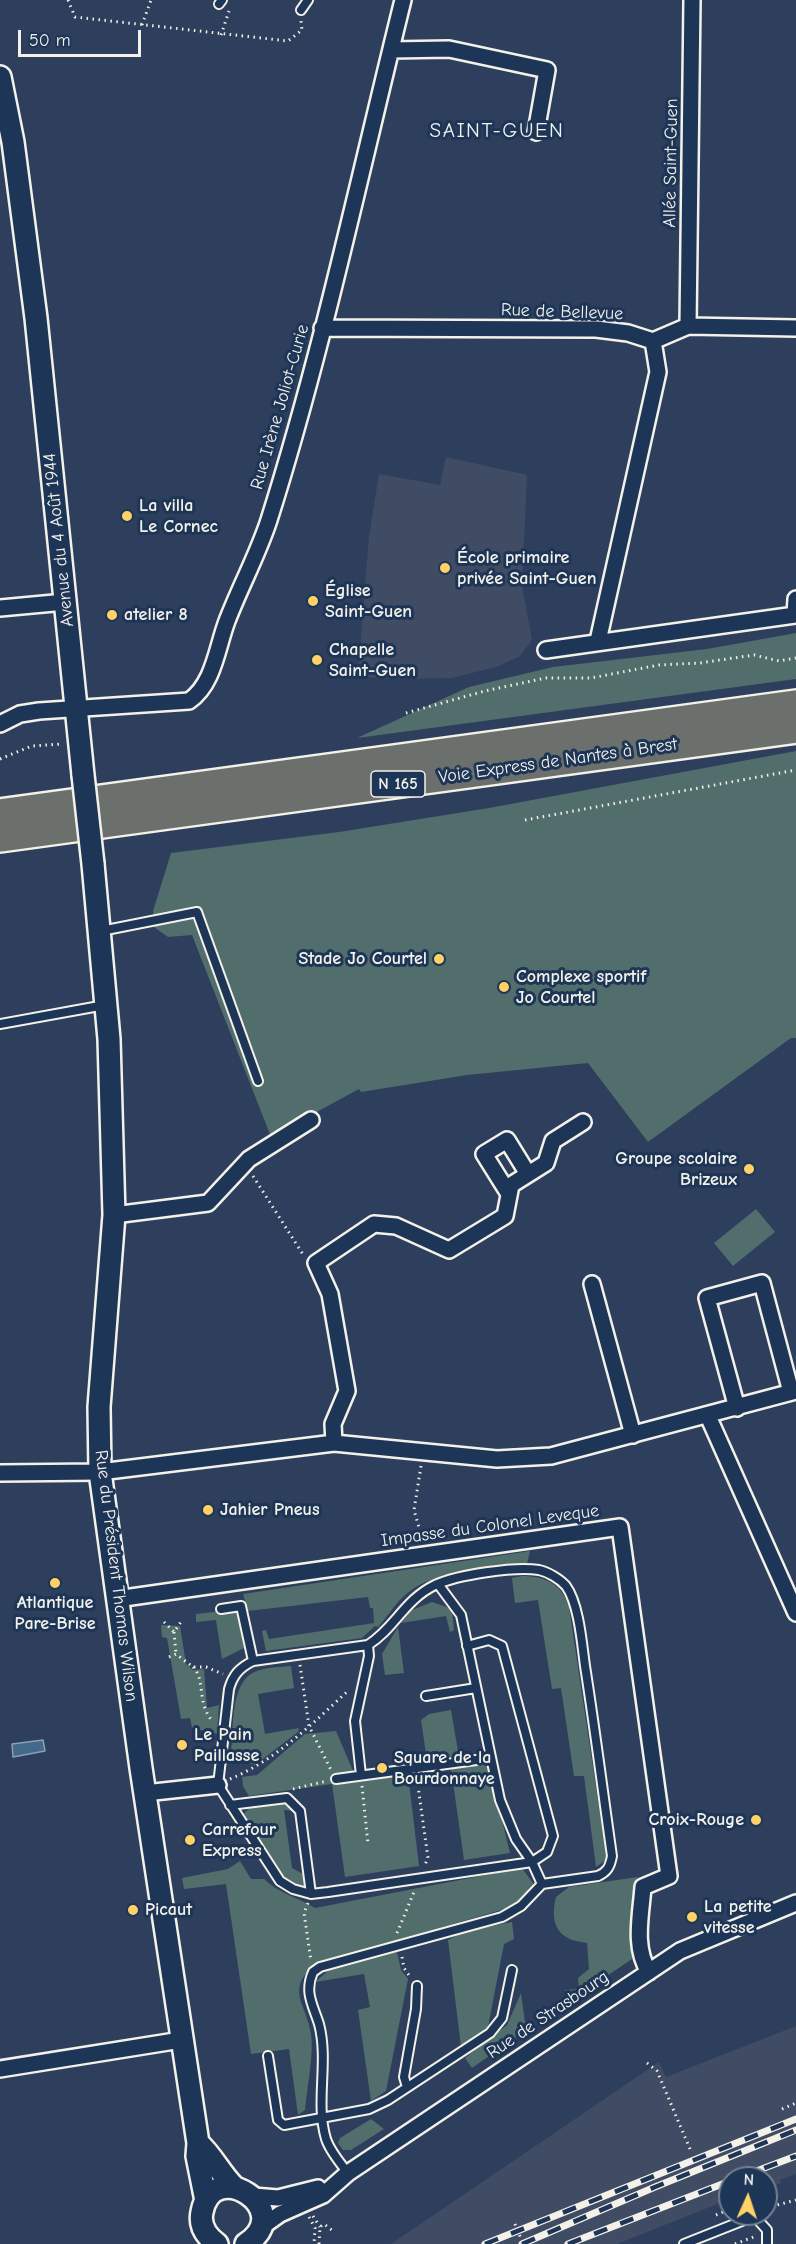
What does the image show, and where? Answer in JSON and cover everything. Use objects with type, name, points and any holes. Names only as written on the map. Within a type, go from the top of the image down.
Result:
[{"type":"highway","name":"Voie Express de Nantes à Brest","points":[[0,813],[671,719],[796,705]]},
{"type":"highway","name":"Voie Express de Nantes à Brest","points":[[0,838],[796,729]]},
{"type":"street","name":"Rue Irène Joliot-Curie","points":[[0,724],[20,714],[75,707],[189,701],[198,695],[206,683],[227,621],[268,522],[322,328],[403,0]]},
{"type":"street","name":"Allée Saint-Guen","points":[[688,326],[692,0]]},
{"type":"street","points":[[391,50],[449,49],[547,70],[536,132]]},
{"type":"street","name":"Avenue du 4 Août 1944","points":[[0,77],[13,142],[36,318],[106,1005]]},
{"type":"street","points":[[598,642],[658,372],[653,341],[688,326],[796,328]]},
{"type":"street","name":"Rue de Bellevue","points":[[322,328],[596,329],[628,333],[653,341]]},
{"type":"street","points":[[546,650],[795,615],[796,599]]},
{"type":"street","points":[[0,608],[65,602]]},
{"type":"street","name":"Rue du Président Thomas Wilson","points":[[106,1005],[114,1215],[99,1407],[100,1472],[181,2040],[198,2143],[197,2156],[206,2201],[201,2217],[202,2225],[205,2233],[217,2244]]},
{"type":"street","points":[[114,1215],[208,1203],[245,1164],[311,1120]]},
{"type":"street","points":[[334,1443],[333,1424],[347,1390],[330,1294],[316,1263],[374,1224],[396,1226],[449,1250],[505,1216],[511,1185],[546,1163],[553,1141],[583,1122]]},
{"type":"street","points":[[509,1194],[484,1154],[507,1140],[528,1174]]},
{"type":"street","points":[[0,1473],[100,1472],[334,1443],[497,1459],[552,1456],[708,1416],[794,1392],[762,1283],[707,1298],[736,1408]]},
{"type":"street","points":[[592,1284],[633,1435]]},
{"type":"street","points":[[708,1416],[796,1613]]},
{"type":"street","name":"Impasse du Colonel Leveque","points":[[117,1599],[620,1527],[669,1876],[644,1887],[639,1946],[641,1960],[649,1972]]},
{"type":"street","points":[[145,1793],[218,1785]]},
{"type":"street","name":"Rue de Strasbourg","points":[[253,2237],[280,2214],[323,2195],[348,2173],[680,1951],[796,1903]]},
{"type":"street","points":[[0,2069],[181,2040]]},
{"type":"street","name":"Rue du Président Thomas Wilson","points":[[198,2143],[208,2151],[218,2170],[234,2187]]},
{"type":"street","name":"Rue de Strasbourg","points":[[253,2196],[278,2198],[335,2183]]},
{"type":"street","points":[[206,2201],[220,2189],[234,2187],[253,2196],[261,2212],[253,2237]]},
{"type":"lane","points":[[301,10],[308,0]]},
{"type":"lane","points":[[99,931],[197,912],[258,1080]]},
{"type":"lane","points":[[0,1024],[106,1005]]},
{"type":"lane","points":[[348,2173],[327,2140],[322,2120],[323,2052],[319,2025],[308,1993],[313,1972],[320,1967],[502,1917],[521,1906],[542,1884],[598,1876],[611,1865],[612,1856],[582,1648],[570,1593],[555,1577],[530,1569],[455,1578],[438,1584],[407,1604],[380,1638],[368,1645],[253,1661],[243,1666],[233,1677],[218,1785],[280,1881],[293,1889],[311,1894],[532,1862],[547,1852],[553,1836],[502,1647],[489,1640],[467,1646]]},
{"type":"lane","points":[[438,1584],[461,1615],[500,1800],[516,1839],[532,1862],[542,1884]]},
{"type":"lane","points":[[221,1609],[241,1606],[253,1661]]},
{"type":"lane","points":[[361,1775],[355,1721],[369,1656],[368,1645]]},
{"type":"lane","points":[[426,1696],[476,1688]]},
{"type":"lane","points":[[336,1779],[491,1758]]},
{"type":"lane","points":[[230,1805],[287,1798],[300,1811],[311,1894]]},
{"type":"lane","points":[[268,2056],[278,2120],[284,2125],[322,2120],[369,2109],[490,2033],[501,2018],[512,1970]]},
{"type":"lane","points":[[407,2087],[404,2078],[416,2009],[417,1986]]},
{"type":"lane","points":[[684,2244],[747,2219],[757,2219],[767,2232],[767,2244]]},
{"type":"path","points":[[68,0],[75,16],[221,35],[288,41],[302,30],[301,10]]},
{"type":"path","points":[[142,25],[151,0]]},
{"type":"path","points":[[220,2],[229,11],[221,35]]},
{"type":"path","points":[[406,713],[486,691],[546,678],[591,678],[659,666],[754,655],[779,660],[796,658]]},
{"type":"path","points":[[0,759],[32,746],[63,743]]},
{"type":"path","points":[[525,820],[796,770]]},
{"type":"path","points":[[245,1164],[302,1255],[316,1263]]},
{"type":"path","points":[[424,1452],[414,1510],[427,1555]]},
{"type":"path","points":[[174,1632],[183,1619]]},
{"type":"path","points":[[164,1622],[174,1632],[177,1654],[199,1673],[205,1713],[224,1735]]},
{"type":"path","points":[[169,1657],[177,1654]]},
{"type":"path","points":[[287,1798],[286,1793],[294,1788],[336,1779],[309,1726],[298,1655]]},
{"type":"path","points":[[193,1667],[206,1666],[211,1671],[233,1677]]},
{"type":"path","points":[[218,1785],[253,1770],[309,1726],[364,1677]]},
{"type":"path","points":[[361,1775],[368,1844]]},
{"type":"path","points":[[311,1894],[304,1913],[313,1972]]},
{"type":"path","points":[[647,2063],[657,2071],[690,2149]]},
{"type":"path","points":[[782,2109],[796,2103]]},
{"type":"path","points":[[778,2205],[796,2200]]},
{"type":"path","points":[[314,2244],[315,2229],[310,2216],[320,2227],[319,2244]]},
{"type":"path","points":[[320,2227],[324,2224],[333,2231]]},
{"type":"path","points":[[515,2224],[523,2244]]},
{"type":"path","points":[[735,2244],[767,2232]]},
{"type":"shaded area","name":"École primaire privée Saint-Guen","points":[[446,457],[527,475],[522,586],[532,640],[520,656],[499,666],[452,678],[387,679],[358,676],[369,536],[379,474],[440,485]]},
{"type":"shaded area","points":[[43,1740],[45,1751],[13,1757],[12,1744]]},
{"type":"shaded area","points":[[796,2026],[796,2174],[780,2180],[781,2183],[778,2184],[778,2166],[718,2166],[718,2204],[617,2244],[391,2244],[659,2062],[666,2077]]},
{"type":"green space","points":[[796,633],[796,679],[357,738],[469,687],[553,667],[707,649]]},
{"type":"green space","name":"Complexe sportif Jo Courtel","points":[[796,751],[796,1038],[791,1038],[648,1142],[588,1063],[467,1075],[361,1092],[359,1089],[271,1137],[192,935],[168,937],[154,927],[153,911],[171,853],[339,832],[489,808]]},
{"type":"green space","points":[[756,1209],[775,1232],[733,1266],[714,1243]]},
{"type":"green space","points":[[530,1551],[527,1564],[468,1570],[438,1578],[413,1589],[403,1597],[378,1627],[375,1626],[362,1638],[266,1651],[262,1631],[266,1630],[269,1639],[374,1623],[373,1608],[370,1608],[368,1597],[248,1611],[243,1594]]},
{"type":"green space","points":[[522,1576],[552,1583],[562,1592],[569,1607],[606,1854],[606,1860],[596,1867],[584,1776],[574,1776],[561,1688],[552,1689],[538,1600],[515,1603],[512,1578]]},
{"type":"green space","points":[[432,1602],[452,1609],[454,1630],[450,1632],[446,1616],[401,1623],[412,1610]]},
{"type":"green space","points":[[238,1609],[244,1648],[222,1659],[216,1620],[196,1622],[196,1614]]},
{"type":"green space","points":[[161,1625],[180,1626],[186,1664],[193,1670],[204,1669],[207,1708],[219,1705],[217,1734],[192,1728],[190,1718],[181,1719],[167,1638],[162,1637]]},
{"type":"green space","points":[[398,1627],[404,1673],[385,1675],[382,1654]]},
{"type":"green space","points":[[291,1666],[294,1688],[258,1694],[265,1734],[299,1728],[298,1732],[255,1765],[235,1758],[231,1754],[233,1720],[237,1695],[242,1685],[248,1676],[257,1671]]},
{"type":"green space","points":[[451,1710],[459,1757],[427,1761],[421,1720],[429,1714]]},
{"type":"green space","points":[[336,1731],[357,1780],[408,1774],[419,1866],[345,1877],[332,1784],[249,1796],[243,1786],[242,1777],[257,1775],[305,1734]]},
{"type":"green space","points":[[488,1763],[510,1853],[464,1860],[451,1768]]},
{"type":"green space","points":[[285,1803],[295,1811],[284,1810],[292,1868],[305,1875],[307,1888],[294,1886],[286,1881],[242,1815],[251,1807]]},
{"type":"green space","points":[[240,1861],[251,1879],[264,1879],[276,1888],[315,1908],[522,1868],[535,1886],[519,1902],[501,1910],[314,1965],[305,1974],[299,1990],[309,2023],[312,2052],[305,2110],[298,2115],[289,2049],[251,2054],[226,1884],[184,1889],[182,1878],[228,1869]]},
{"type":"green space","points":[[638,1877],[632,1959],[567,2003],[565,1990],[579,1989],[578,1978],[589,1969],[587,1943],[569,1939],[558,1930],[554,1916],[556,1897],[569,1887]]},
{"type":"green space","points":[[512,1922],[514,1939],[504,1944],[488,2027],[461,2047],[448,1940],[465,1931]]},
{"type":"green space","points":[[397,1952],[401,1970],[408,1979],[386,2091],[371,2101],[358,2010],[370,2007],[364,1974],[315,1982],[328,1971]]},
{"type":"green space","points":[[521,1993],[526,2030],[472,2068],[465,2058],[507,2025]]},
{"type":"green space","points":[[371,2119],[384,2129],[351,2150],[343,2150],[338,2143],[340,2138]]},
{"type":"railway","points":[[485,2244],[796,2119]]},
{"type":"railway","points":[[522,2244],[796,2130]]},
{"type":"railway","points":[[770,2166],[796,2156]]},
{"type":"railway","points":[[568,2244],[718,2186]]},
{"type":"place","name":"La villa Le Cornec","points":[[127,516]]},
{"type":"place","name":"École primaire privée Saint-Guen","points":[[445,568]]},
{"type":"place","name":"Église Saint-Guen","points":[[313,601]]},
{"type":"place","name":"atelier 8","points":[[112,615]]},
{"type":"place","name":"Chapelle Saint-Guen","points":[[317,660]]},
{"type":"place","name":"Stade Jo Courtel","points":[[439,959]]},
{"type":"place","name":"Complexe sportif Jo Courtel","points":[[504,987]]},
{"type":"place","name":"Groupe scolaire Brizeux","points":[[749,1169]]},
{"type":"place","name":"Jahier Pneus","points":[[208,1510]]},
{"type":"place","name":"Atlantique Pare-Brise","points":[[55,1583]]},
{"type":"place","name":"Le Pain Paillasse","points":[[182,1745]]},
{"type":"place","name":"Square de la Bourdonnaye","points":[[382,1768]]},
{"type":"place","name":"Croix-Rouge","points":[[756,1820]]},
{"type":"place","name":"Carrefour Express","points":[[190,1840]]},
{"type":"place","name":"Picaut","points":[[133,1910]]},
{"type":"place","name":"La petite vitesse","points":[[692,1917]]},
{"type":"district","name":"SAINT-GUEN","points":[[497,131]]}]
